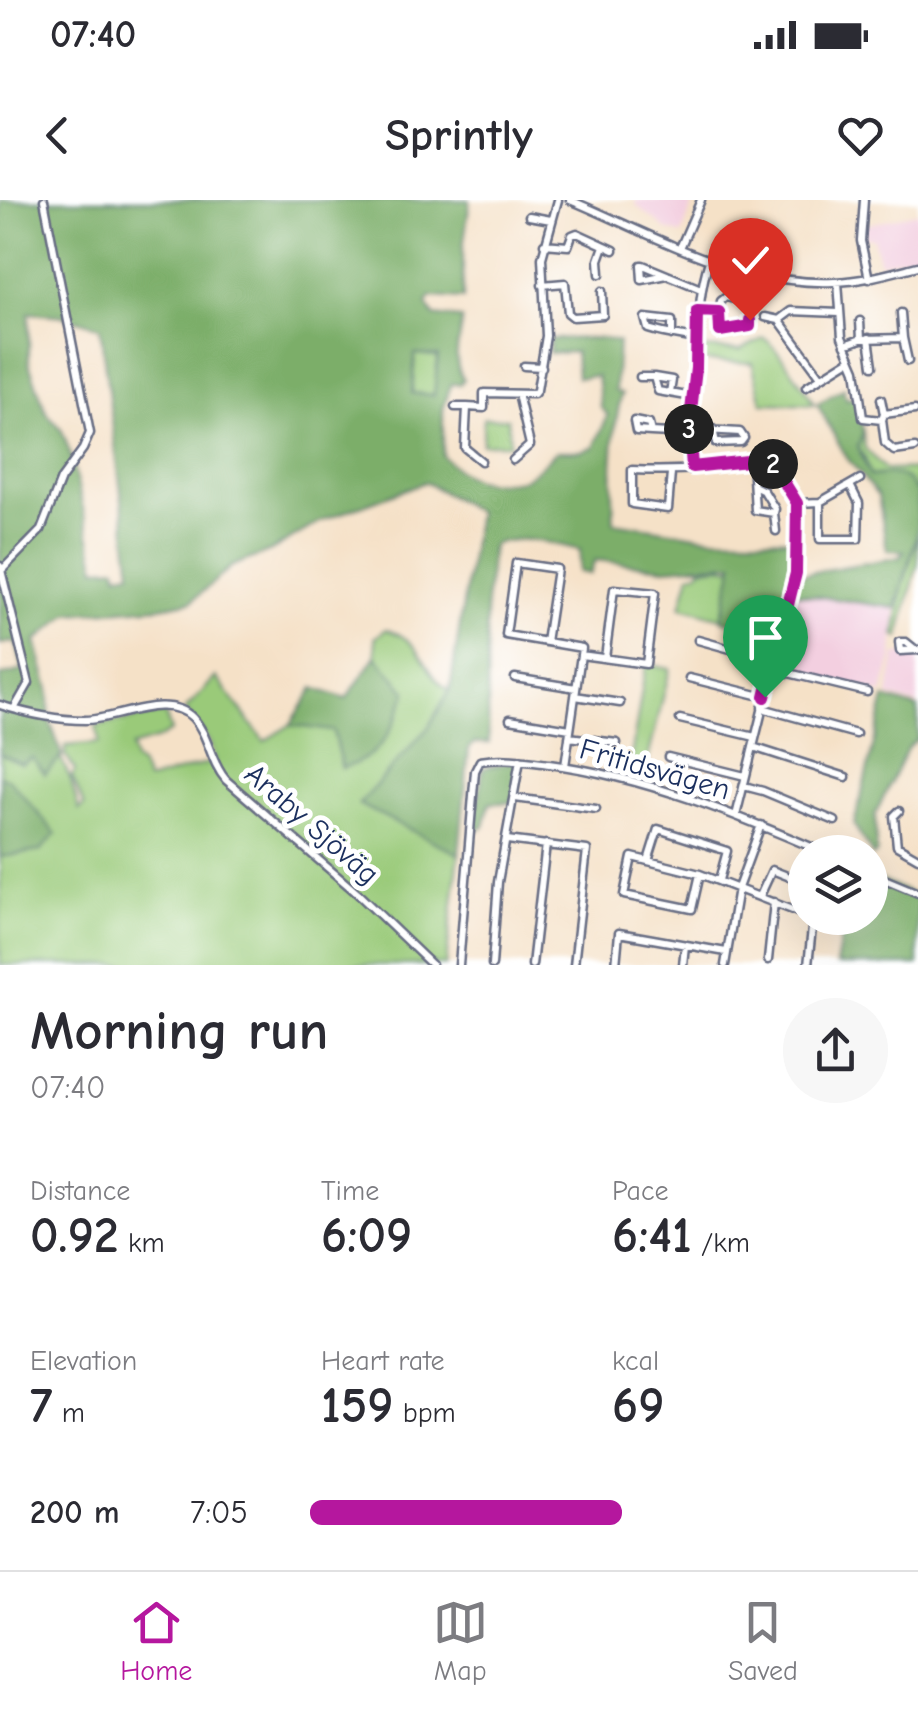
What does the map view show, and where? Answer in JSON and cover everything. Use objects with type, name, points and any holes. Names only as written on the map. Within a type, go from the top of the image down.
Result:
[{"type":"street","points":[[16,707],[30,683],[1,568],[42,530],[61,479],[89,435],[44,200]]},
{"type":"street","points":[[455,407],[484,408],[484,393],[536,393],[546,328],[544,244],[558,200]]},
{"type":"street","points":[[570,200],[709,261],[768,278],[838,282],[918,266]]},
{"type":"street","points":[[680,248],[701,200]]},
{"type":"street","points":[[864,200],[861,240],[869,278]]},
{"type":"street","points":[[528,216],[551,220]]},
{"type":"street","points":[[544,244],[568,246],[577,233],[614,250]]},
{"type":"street","points":[[600,274],[604,246]]},
{"type":"street","points":[[692,467],[689,431],[697,311],[709,261]]},
{"type":"street","points":[[667,275],[701,289]]},
{"type":"street","points":[[838,282],[839,313],[845,345],[856,370],[863,418],[916,410]]},
{"type":"street","points":[[542,284],[565,283],[568,312],[573,317],[603,315],[602,291]]},
{"type":"street","points":[[726,297],[746,302],[750,326],[720,331],[719,312],[726,297]]},
{"type":"street","points":[[697,311],[719,312]]},
{"type":"street","points":[[779,320],[791,311],[839,313]]},
{"type":"street","points":[[901,313],[908,361]]},
{"type":"street","points":[[765,317],[779,320],[821,377]]},
{"type":"street","points":[[672,335],[672,320],[645,318],[648,329],[672,335],[696,338]]},
{"type":"street","points":[[860,322],[873,366]]},
{"type":"street","points":[[845,345],[865,339],[903,338]]},
{"type":"street","points":[[806,387],[851,359]]},
{"type":"street","points":[[524,366],[542,367]]},
{"type":"street","points":[[640,376],[672,380],[670,393]]},
{"type":"street","points":[[654,377],[658,391],[693,397]]},
{"type":"street","points":[[513,460],[530,445],[518,394]]},
{"type":"street","points":[[881,398],[885,443],[894,451],[914,448]]},
{"type":"street","points":[[466,407],[465,448],[481,461]]},
{"type":"street","points":[[631,419],[649,424],[651,432],[713,429],[740,432],[744,438],[741,442],[716,444],[713,429]]},
{"type":"street","points":[[671,473],[668,509],[632,504],[631,471],[671,473],[766,459],[772,462],[797,503],[796,573],[736,816]]},
{"type":"street","points":[[752,462],[756,512],[774,513]]},
{"type":"street","points":[[797,503],[820,502],[860,479]]},
{"type":"street","points":[[754,486],[764,491],[774,513],[776,532]]},
{"type":"street","points":[[820,502],[820,538],[858,539],[859,502],[850,486]]},
{"type":"street","points":[[546,642],[556,569],[516,563],[506,636],[582,648],[565,766]]},
{"type":"street","points":[[581,655],[646,664],[655,593],[614,589],[605,658]]},
{"type":"street","points":[[698,640],[866,692]]},
{"type":"street","points":[[515,678],[620,702]]},
{"type":"street","points":[[689,678],[765,697]]},
{"type":"street","name":"Araby Sjöväg","points":[[0,705],[44,718],[87,720],[162,708],[187,713],[198,724],[226,780],[357,893],[432,965]]},
{"type":"street","points":[[762,708],[856,734]]},
{"type":"street","points":[[680,718],[755,737]]},
{"type":"street","points":[[510,719],[617,743]]},
{"type":"street","points":[[752,747],[846,777]]},
{"type":"street","points":[[668,757],[745,776]]},
{"type":"street","name":"Fritidsvägen","points":[[460,965],[475,771],[485,759],[565,766],[636,783],[788,837]]},
{"type":"street","points":[[492,965],[498,882],[520,760]]},
{"type":"street","points":[[744,786],[835,821]]},
{"type":"street","points":[[515,798],[596,809]]},
{"type":"street","points":[[898,811],[894,816],[896,845],[918,858]]},
{"type":"street","points":[[725,965],[738,888],[761,826]]},
{"type":"street","points":[[648,860],[658,829],[726,851],[718,880]]},
{"type":"street","points":[[507,840],[587,850],[574,965]]},
{"type":"street","points":[[532,965],[546,844]]},
{"type":"street","points":[[700,874],[692,909],[624,896],[632,858],[700,874],[788,908]]},
{"type":"street","points":[[760,896],[772,870],[788,877]]},
{"type":"street","points":[[888,880],[918,893]]},
{"type":"street","points":[[768,960],[774,902]]},
{"type":"street","points":[[616,965],[620,933],[726,952]]},
{"type":"street","points":[[808,965],[809,935]]},
{"type":"street","points":[[683,965],[685,945]]},
{"type":"shaded area","points":[[636,200],[694,200],[682,235],[667,230],[636,205]]},
{"type":"shaded area","points":[[918,212],[918,254],[880,263],[873,238],[865,237],[865,225]]},
{"type":"shaded area","points":[[794,593],[896,608],[893,657],[882,694],[776,668]]},
{"type":"shaded area","points":[[918,653],[918,705],[888,696],[896,654]]},
{"type":"green space","points":[[0,200],[470,200],[463,248],[463,299],[431,297],[427,304],[434,316],[462,319],[457,358],[464,379],[460,384],[451,384],[443,410],[443,456],[462,473],[482,481],[519,480],[557,451],[594,447],[608,415],[601,408],[597,376],[577,378],[575,352],[549,353],[550,339],[601,338],[618,342],[615,391],[622,394],[612,474],[614,522],[710,537],[791,539],[791,576],[900,557],[904,551],[887,550],[878,496],[847,458],[817,404],[846,387],[843,391],[847,399],[858,397],[863,433],[858,447],[870,476],[896,474],[914,490],[918,488],[918,531],[896,608],[794,593],[783,634],[722,620],[734,563],[665,568],[595,560],[590,574],[579,572],[580,550],[525,540],[492,545],[486,604],[489,743],[475,743],[469,748],[459,854],[359,804],[428,728],[450,690],[477,512],[425,482],[323,520],[271,551],[232,566],[192,601],[69,614],[36,641],[49,689],[49,718],[62,756],[45,774],[32,758],[22,764],[0,754],[0,676],[23,670],[17,645],[0,644]],"holes":[[[29,313],[64,316],[100,327],[131,572],[118,574],[117,567],[97,568],[70,453],[62,431],[46,412],[29,363]],[[415,354],[438,356],[434,395],[412,393]]]},
{"type":"green space","points":[[764,338],[791,369],[814,405],[762,403],[752,363],[702,361],[701,348],[740,350]]},
{"type":"green space","points":[[415,354],[438,356],[435,395],[412,393]]},
{"type":"green space","points":[[484,418],[508,418],[510,444],[482,444]]},
{"type":"green space","points":[[863,433],[865,448],[886,470],[918,469],[916,491],[896,475],[870,476],[857,447]]},
{"type":"green space","points":[[918,534],[918,562],[899,638],[895,635],[902,590]]},
{"type":"green space","points":[[701,568],[734,568],[721,618],[681,607],[690,574]]},
{"type":"green space","points":[[386,629],[411,643],[434,676],[450,690],[428,728],[359,804],[459,854],[446,965],[0,965],[0,708],[43,719],[70,778],[79,810],[84,806],[65,746],[99,743],[96,726],[165,713],[171,731],[131,747],[134,761],[141,766],[147,781],[215,761],[209,742],[185,710],[216,677],[264,741],[290,725],[333,731],[342,768],[406,692],[376,656],[375,638]]},
{"type":"green space","points":[[376,656],[407,692],[391,729],[377,749],[342,768],[333,731],[290,725],[314,688],[346,699]]},
{"type":"green space","points":[[646,664],[670,669],[643,780],[628,776]]},
{"type":"green space","points":[[885,698],[918,708],[918,739],[908,747],[875,815],[876,835],[860,835],[854,825]]},
{"type":"green space","points":[[520,760],[515,798],[509,803],[490,803],[484,827],[474,830],[483,768]]},
{"type":"green space","points":[[0,776],[9,779],[56,834],[40,851],[0,857]]},
{"type":"green space","points":[[888,884],[918,896],[918,965],[836,965],[842,935],[888,935]]},
{"type":"route","points":[[750,320],[750,326],[720,331],[719,312],[697,311],[689,434],[692,467],[766,459],[772,462],[797,503],[796,573],[765,697]]}]
